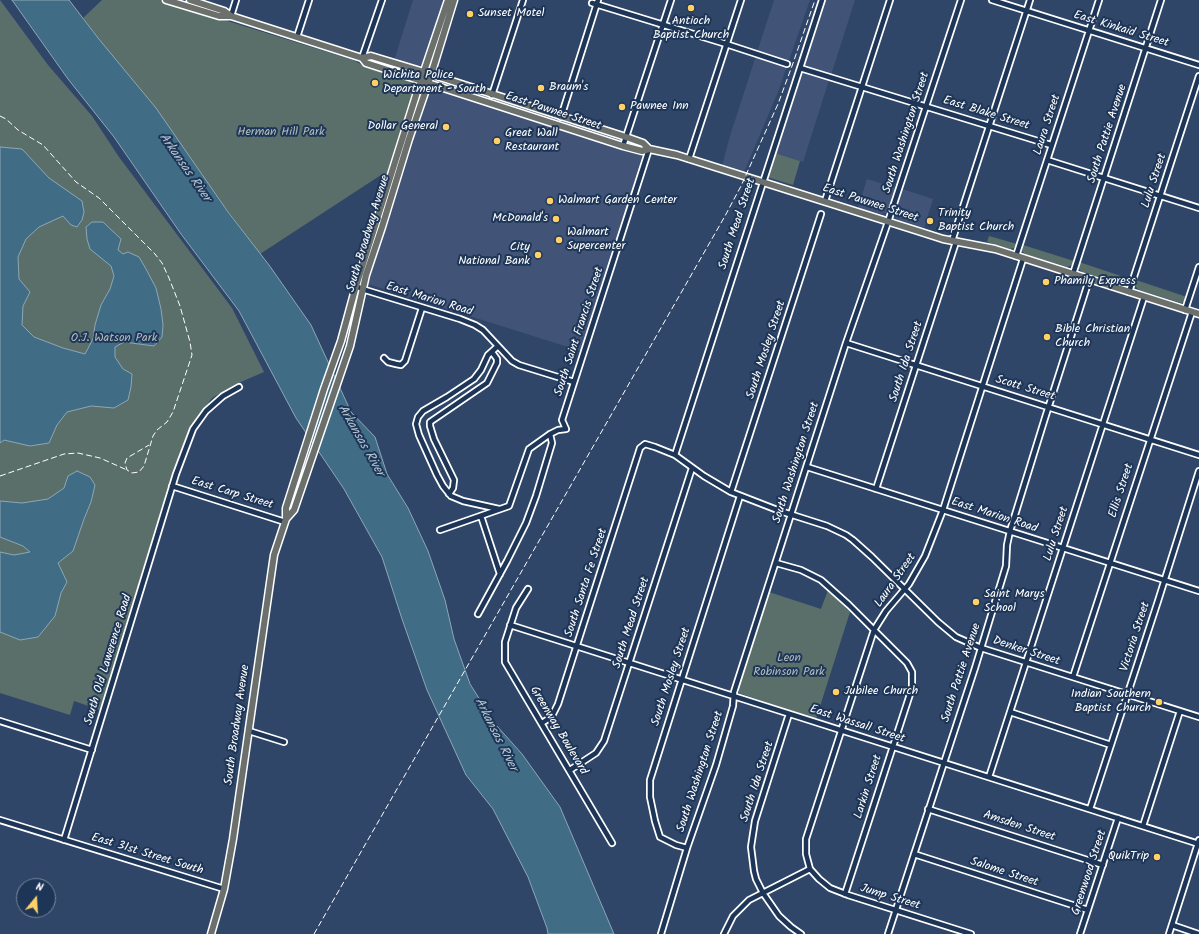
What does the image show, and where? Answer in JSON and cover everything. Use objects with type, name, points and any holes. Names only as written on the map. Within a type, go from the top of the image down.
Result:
[{"type":"main road","points":[[166,0],[219,16],[231,16]]},
{"type":"main road","points":[[190,0],[224,10],[231,16]]},
{"type":"main road","name":"South Broadway Avenue","points":[[211,934],[224,889],[233,839],[274,555],[286,520],[286,508],[341,341],[356,286],[448,0]]},
{"type":"main road","name":"South Broadway Avenue","points":[[286,520],[294,510],[350,346],[366,275],[454,0]]},
{"type":"main road","name":"East Pawnee Street","points":[[231,16],[362,58],[371,56],[424,72],[626,137],[643,143],[649,149]]},
{"type":"main road","name":"East Pawnee Street","points":[[362,58],[366,63],[428,84],[624,146],[642,150],[649,149],[689,159],[888,222],[954,242],[978,245],[1016,256],[1199,314]]},
{"type":"street","points":[[231,16],[236,0]]},
{"type":"street","points":[[297,37],[309,0]]},
{"type":"street","points":[[362,58],[382,0]]},
{"type":"street","points":[[492,95],[523,0]]},
{"type":"street","points":[[624,146],[671,0]]},
{"type":"street","points":[[689,159],[741,0]]},
{"type":"street","name":"South Mead Street","points":[[675,455],[822,0]]},
{"type":"street","points":[[825,201],[890,0]]},
{"type":"street","name":"South Washington Street","points":[[661,934],[716,765],[733,706],[734,692],[806,467],[961,0]]},
{"type":"street","name":"East Kinkaid Street","points":[[992,0],[1199,65]]},
{"type":"street","name":"South Ida Street","points":[[876,489],[916,366],[1030,0]]},
{"type":"street","name":"Laura Street","points":[[1016,256],[1099,0]]},
{"type":"street","name":"South Pattie Avenue","points":[[1073,274],[1161,0]]},
{"type":"street","points":[[561,117],[595,3],[787,64]]},
{"type":"street","name":"East Blake Street","points":[[800,68],[1051,145]]},
{"type":"street","name":"Lulu Street","points":[[1129,292],[1199,76]]},
{"type":"street","name":"South Saint Francis Street","points":[[550,434],[558,430],[566,429],[562,420],[649,149]]},
{"type":"street","points":[[1047,160],[1199,208]]},
{"type":"street","name":"South Mosley Street","points":[[731,492],[821,214]]},
{"type":"street","name":"Laura Street","points":[[810,869],[806,854],[806,839],[874,630],[886,611],[909,584],[925,556],[943,510],[1023,259]]},
{"type":"street","points":[[1185,310],[1199,267]]},
{"type":"street","name":"South Pattie Avenue","points":[[888,934],[981,648],[1006,566],[1007,545],[1010,531],[1048,407],[1090,280]]},
{"type":"street","name":"East Marion Road","points":[[356,286],[362,290],[460,319],[475,325],[483,330],[511,360],[517,364],[574,382]]},
{"type":"street","name":"Lulu Street","points":[[989,777],[1144,297]]},
{"type":"street","points":[[384,358],[388,362],[401,365],[405,361],[422,308]]},
{"type":"street","name":"Ellis Street","points":[[1073,677],[1192,312]]},
{"type":"street","name":"Scott Street","points":[[846,343],[1199,455]]},
{"type":"street","points":[[498,346],[488,355],[481,370],[474,379],[429,407],[420,414],[416,424],[437,475],[449,494],[454,498],[463,501],[501,509]]},
{"type":"street","points":[[449,494],[453,488],[454,480],[434,439],[430,422],[489,381],[497,363],[497,359],[492,352]]},
{"type":"street","name":"South Old Lawerence Road","points":[[64,840],[172,486],[193,429],[206,411],[223,396],[239,387]]},
{"type":"street","points":[[440,530],[509,506],[530,449],[550,434],[552,442],[536,496],[526,523],[478,614]]},
{"type":"street","name":"South Santa Fe Street","points":[[542,723],[553,714],[558,704],[640,448],[645,444],[675,455]]},
{"type":"street","points":[[675,455],[704,476],[731,492],[791,514]]},
{"type":"street","name":"East Marion Road","points":[[806,467],[1199,591]]},
{"type":"street","name":"South Mead Street","points":[[570,770],[596,753],[604,741],[692,468]]},
{"type":"street","name":"Victoria Street","points":[[1090,809],[1199,472]]},
{"type":"street","name":"East Carp Street","points":[[172,486],[286,520]]},
{"type":"street","name":"South Mosley Street","points":[[688,848],[676,845],[660,837],[654,821],[650,798],[650,780],[740,496]]},
{"type":"street","name":"Denker Street","points":[[791,514],[827,526],[853,540],[938,622],[956,637],[981,648],[1199,717]]},
{"type":"street","points":[[481,516],[500,574]]},
{"type":"street","name":"Larkin Street","points":[[776,563],[801,570],[821,580],[907,663],[912,672],[912,688],[845,894]]},
{"type":"street","name":"Greenway Boulevard","points":[[528,589],[516,608],[510,625],[505,642],[505,662],[612,843]]},
{"type":"street","name":"East Wassall Street","points":[[510,625],[1143,826],[1199,842]]},
{"type":"street","points":[[1143,826],[1180,711]]},
{"type":"street","points":[[1010,712],[1111,745]]},
{"type":"street","name":"South Ida Street","points":[[789,714],[753,827],[751,847],[756,879],[763,893],[779,916],[791,928],[801,934]]},
{"type":"street","points":[[0,721],[92,750]]},
{"type":"street","points":[[248,731],[284,742]]},
{"type":"street","name":"Amsden Street","points":[[928,809],[1103,865]]},
{"type":"street","name":"Greenwood Street","points":[[1080,934],[1118,818]]},
{"type":"street","name":"East 31st Street South","points":[[0,820],[224,889]]},
{"type":"street","points":[[1169,934],[1199,842]]},
{"type":"street","name":"Salome Street","points":[[914,854],[1088,910]]},
{"type":"street","points":[[724,934],[733,916],[749,900],[810,869]]},
{"type":"street","name":"Jump Street","points":[[810,869],[830,888],[971,934]]},
{"type":"street","points":[[1172,925],[1198,934]]},
{"type":"shaded area","points":[[413,0],[446,0],[426,58],[421,65],[415,67],[394,61]]},
{"type":"shaded area","points":[[774,0],[810,0],[778,92],[744,172],[722,166],[730,136]]},
{"type":"shaded area","points":[[825,0],[855,0],[831,75],[804,66]]},
{"type":"shaded area","points":[[802,71],[829,80],[803,162],[775,153]]},
{"type":"shaded area","points":[[428,84],[642,156],[584,352],[368,284]]},
{"type":"shaded area","points":[[867,179],[896,188],[886,213],[881,214],[858,208]]},
{"type":"shaded area","points":[[902,189],[933,199],[924,228],[899,220],[895,217],[895,212]]},
{"type":"green space","name":"O.J. Watson Park","points":[[0,0],[48,65],[92,116],[119,157],[232,308],[264,372],[236,384],[212,398],[189,429],[167,490],[100,710],[74,701],[70,715],[0,693]]},
{"type":"green space","name":"Herman Hill Park","points":[[102,0],[160,0],[353,60],[366,67],[408,80],[414,88],[387,176],[381,175],[260,254],[83,18]]},
{"type":"green space","points":[[775,153],[800,161],[793,185],[767,177]]},
{"type":"green space","points":[[989,236],[1017,244],[1014,248],[1010,249],[987,242]]},
{"type":"green space","points":[[1023,245],[1074,261],[1072,265],[1067,267],[1025,254],[1022,251]]},
{"type":"green space","points":[[1079,262],[1130,279],[1127,284],[1124,285],[1082,272],[1078,268]]},
{"type":"green space","points":[[1136,280],[1187,297],[1184,302],[1181,303],[1139,290],[1136,287]]},
{"type":"green space","name":"Leon Robinson Park","points":[[828,590],[850,612],[816,719],[739,693],[739,687],[769,592],[821,609]]},
{"type":"water","name":"Arkansas River","points":[[12,0],[69,0],[98,38],[156,108],[228,212],[269,265],[311,325],[351,412],[375,437],[387,474],[408,508],[428,551],[445,600],[454,639],[470,684],[496,725],[522,754],[560,807],[614,934],[548,934],[528,877],[493,809],[466,775],[427,690],[382,557],[344,489],[296,418],[239,311],[181,234],[114,137],[68,79]]},
{"type":"water","points":[[0,147],[22,149],[49,178],[82,201],[84,212],[82,220],[77,227],[71,225],[63,216],[39,227],[26,239],[18,257],[19,279],[30,292],[23,306],[22,325],[34,337],[63,348],[85,354],[93,339],[95,325],[101,305],[110,289],[114,276],[111,266],[90,249],[87,239],[86,227],[92,222],[103,222],[121,239],[118,250],[123,254],[128,252],[139,257],[146,269],[156,288],[163,325],[162,337],[154,346],[124,342],[115,347],[115,357],[123,369],[132,374],[128,400],[114,408],[91,406],[67,412],[57,425],[49,443],[30,446],[4,440],[0,443]]},
{"type":"water","points":[[77,471],[90,477],[95,485],[91,502],[73,551],[58,563],[67,582],[61,593],[55,616],[38,637],[20,640],[0,632],[0,552],[14,555],[30,552],[23,546],[0,537],[0,501],[22,503],[48,499],[64,488],[68,476]]},
{"type":"railway","points":[[314,934],[725,216],[741,186],[778,104],[815,0]]},
{"type":"railway","points":[[0,116],[6,119],[18,130],[43,145],[76,182],[99,198],[155,254],[162,263],[169,278],[180,306],[192,355],[173,412],[167,422],[157,430],[153,436],[144,466],[139,472],[132,473],[127,470],[125,463],[127,458],[149,445]]},
{"type":"railway","points":[[0,476],[64,454],[78,453],[100,458],[127,470]]},
{"type":"place","name":"Antioch Baptist Church","points":[[691,8]]},
{"type":"place","name":"Sunset Motel","points":[[470,14]]},
{"type":"place","name":"Wichita Police Department - South","points":[[375,83]]},
{"type":"place","name":"Braum's","points":[[541,88]]},
{"type":"place","name":"Pawnee Inn","points":[[622,107]]},
{"type":"place","name":"Dollar General","points":[[446,127]]},
{"type":"place","name":"Great Wall Restaurant","points":[[497,141]]},
{"type":"place","name":"Walmart Garden Center","points":[[550,201]]},
{"type":"place","name":"McDonald's","points":[[556,219]]},
{"type":"place","name":"Trinity Baptist Church","points":[[930,221]]},
{"type":"place","name":"Walmart Supercenter","points":[[559,240]]},
{"type":"place","name":"City National Bank","points":[[538,255]]},
{"type":"place","name":"Phamily Express","points":[[1046,282]]},
{"type":"place","name":"Bible Christian Church","points":[[1047,337]]},
{"type":"place","name":"Saint Marys School","points":[[976,602]]},
{"type":"place","name":"Jubilee Church","points":[[836,692]]},
{"type":"place","name":"Indian Southern Baptist Church","points":[[1159,702]]},
{"type":"place","name":"QuikTrip","points":[[1157,857]]}]
